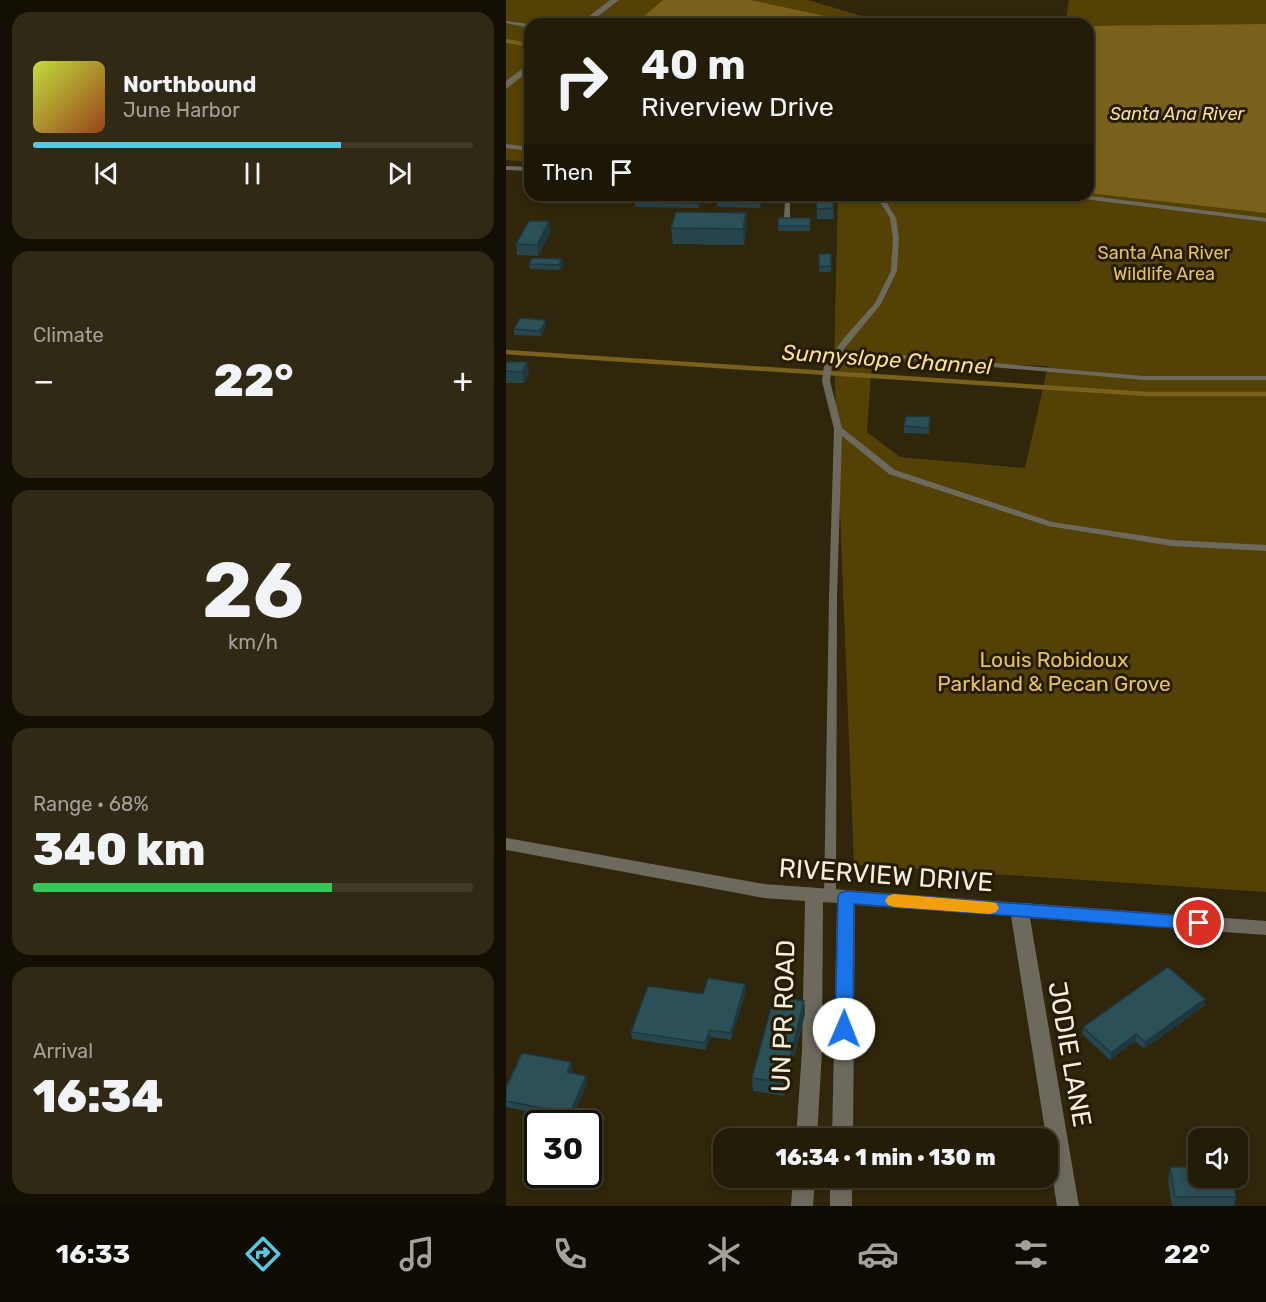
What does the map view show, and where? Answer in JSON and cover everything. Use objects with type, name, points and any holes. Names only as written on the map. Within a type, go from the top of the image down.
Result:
[{"type":"street","points":[[591,18],[615,0]]},
{"type":"street","points":[[506,86],[524,71]]},
{"type":"street","name":"RIVERVIEW DRIVE","points":[[506,844],[764,891],[1266,928]]},
{"type":"street","points":[[830,896],[842,1128]]},
{"type":"street","name":"UN PR ROAD","points":[[807,1128],[812,1052],[830,896]]},
{"type":"street","name":"JODIE LANE","points":[[1019,910],[1068,1206]]},
{"type":"street","points":[[802,1206],[803,1188]]},
{"type":"street","points":[[841,1188],[841,1206]]},
{"type":"lane","points":[[506,22],[524,25]]},
{"type":"lane","points":[[506,146],[524,148]]},
{"type":"lane","points":[[506,168],[524,169]]},
{"type":"lane","points":[[1094,198],[1266,220]]},
{"type":"lane","points":[[787,218],[788,201]]},
{"type":"lane","points":[[830,896],[833,597],[838,429],[827,381],[828,366],[878,304],[894,271],[896,238],[893,218],[883,201]]},
{"type":"lane","points":[[838,352],[1144,378],[1266,378]]},
{"type":"lane","points":[[838,429],[892,472],[1051,524],[1172,543],[1266,548]]},
{"type":"green space","points":[[506,0],[808,0],[869,18],[524,18],[524,162],[506,160]]},
{"type":"green space","name":"Louis Robidoux Parkland & Pecan Grove","points":[[1069,0],[1266,0],[1266,892],[854,865],[834,361],[838,201],[1094,201],[1094,18],[1066,18]],"holes":[[[872,361],[1048,366],[1025,468],[900,457],[867,432]]]},
{"type":"water","points":[[663,0],[751,0],[834,18],[642,18]]},
{"type":"water","name":"Santa Ana River","points":[[1266,24],[1266,213],[1094,194],[1094,26]]},
{"type":"building","points":[[635,201],[699,201],[698,203]]},
{"type":"building","points":[[816,201],[833,201],[833,208],[817,209]]},
{"type":"building","points":[[676,212],[746,213],[743,229],[671,228]]},
{"type":"building","points":[[779,218],[810,218],[810,226],[778,226]]},
{"type":"building","points":[[529,221],[549,221],[537,245],[516,244]]},
{"type":"building","points":[[819,254],[831,254],[831,266],[819,267]]},
{"type":"building","points":[[532,258],[562,259],[559,265],[529,264]]},
{"type":"building","points":[[520,318],[546,320],[540,331],[514,329]]},
{"type":"building","points":[[506,362],[527,362],[522,372],[506,371]]},
{"type":"building","points":[[906,416],[930,417],[929,428],[904,426]]},
{"type":"building","points":[[1168,967],[1205,999],[1145,1042],[1136,1034],[1111,1053],[1083,1027]]},
{"type":"building","points":[[708,978],[745,984],[731,1033],[710,1030],[705,1043],[631,1032],[648,986],[703,994]]},
{"type":"building","points":[[774,997],[804,1001],[784,1083],[752,1078]]},
{"type":"building","points":[[522,1053],[571,1062],[567,1072],[586,1076],[572,1108],[581,1110],[548,1110],[506,1101],[506,1088]]},
{"type":"building","points":[[1170,1167],[1188,1167],[1188,1188],[1234,1188],[1236,1197],[1175,1197]]},
{"type":"waterway","points":[[506,41],[524,44]]},
{"type":"waterway","name":"Sunnyslope Channel","points":[[506,352],[1147,394],[1267,394]]},
{"type":"slow traffic","points":[[894,901],[990,908]]},
{"type":"route","points":[[844,1029],[846,897],[1199,923]]},
{"type":"park label","name":"Santa Ana River Wildlife Area","points":[[1164,263]]}]
